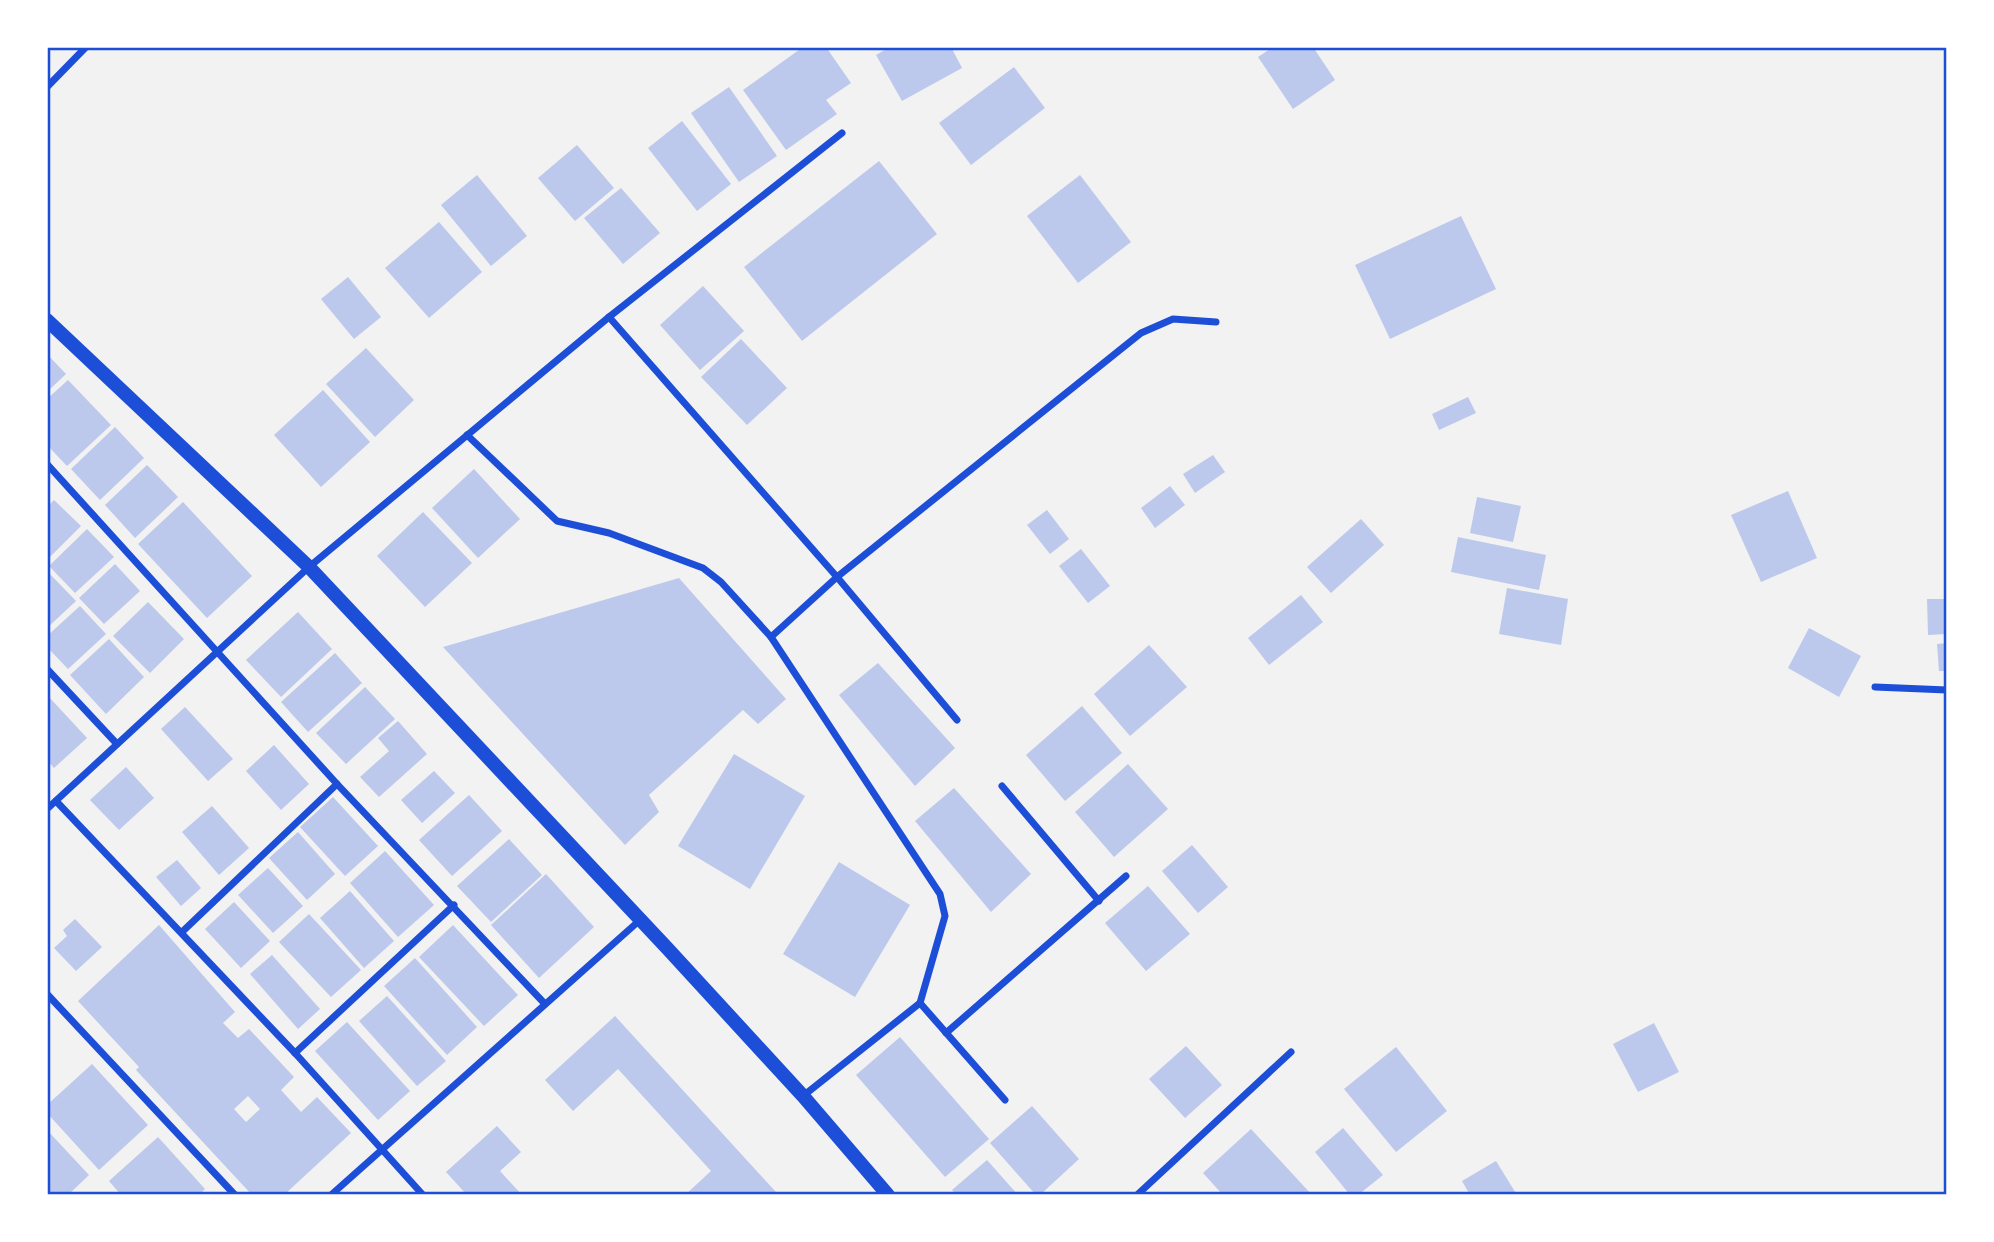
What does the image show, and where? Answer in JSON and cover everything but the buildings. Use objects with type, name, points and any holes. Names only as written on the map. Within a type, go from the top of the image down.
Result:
[{"type":"main road","points":[[47,320],[309,567],[641,920],[803,1096],[888,1195]]},
{"type":"street","points":[[47,86],[86,47]]},
{"type":"street","points":[[47,809],[309,567],[609,317],[842,133]]},
{"type":"street","points":[[609,317],[838,578],[957,720]]},
{"type":"street","points":[[771,637],[838,578],[1141,332],[1173,319],[1216,322]]},
{"type":"street","points":[[467,435],[557,521],[609,533],[703,568],[721,582],[771,637],[940,894],[945,916],[920,1003],[803,1096]]},
{"type":"street","points":[[47,464],[337,784],[545,1004]]},
{"type":"street","points":[[47,669],[117,744]]},
{"type":"street","points":[[1875,687],[1947,690]]},
{"type":"street","points":[[182,932],[337,784]]},
{"type":"street","points":[[1002,786],[1099,901]]},
{"type":"street","points":[[56,801],[295,1053],[423,1195]]},
{"type":"street","points":[[947,1033],[1126,876]]},
{"type":"street","points":[[295,1053],[454,905]]},
{"type":"street","points":[[331,1195],[641,920]]},
{"type":"street","points":[[47,994],[235,1195]]},
{"type":"street","points":[[920,1003],[1005,1100]]},
{"type":"street","points":[[1137,1195],[1291,1052]]}]
